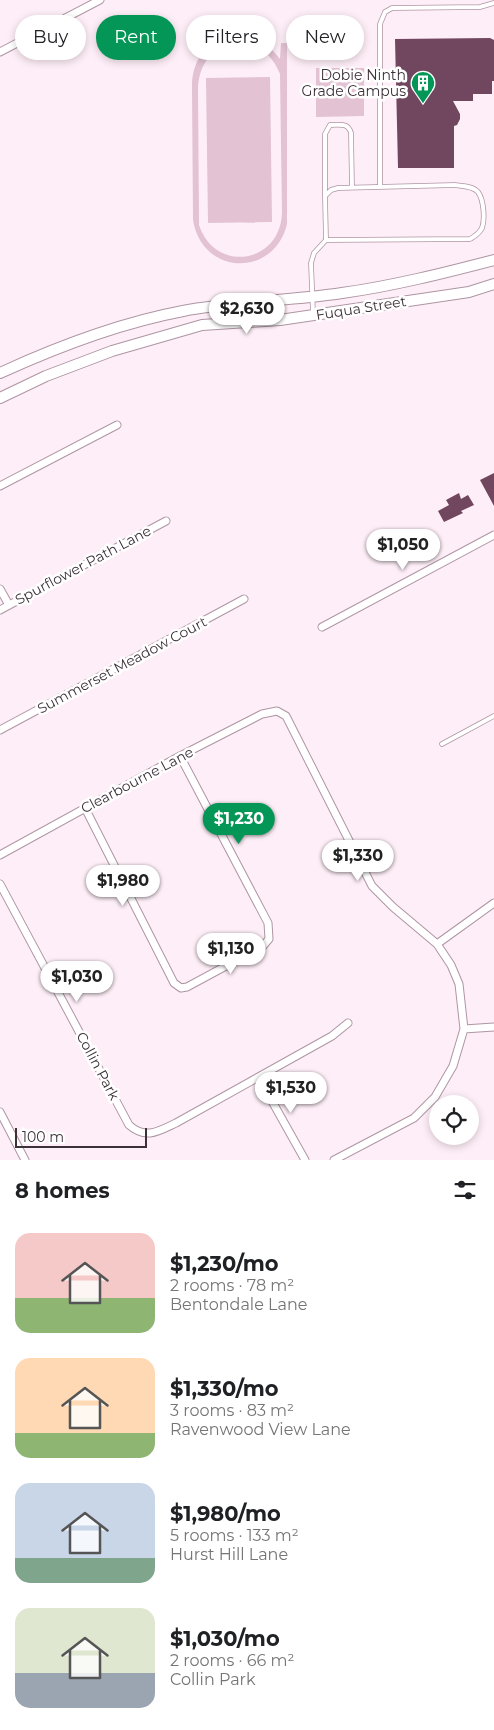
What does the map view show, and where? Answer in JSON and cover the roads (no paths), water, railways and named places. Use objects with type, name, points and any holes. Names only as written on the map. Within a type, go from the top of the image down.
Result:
[{"type":"main road","name":"Fuqua Street","points":[[0,373],[45,353],[107,330],[183,311],[360,290],[494,260]]},
{"type":"main road","name":"Fuqua Street","points":[[0,398],[46,376],[112,351],[202,325],[280,320],[468,292],[494,284]]},
{"type":"street","points":[[0,52],[100,0]]},
{"type":"street","points":[[0,486],[117,425]]},
{"type":"street","name":"Spurflower Path Lane","points":[[0,610],[166,521]]},
{"type":"street","points":[[322,627],[494,535]]},
{"type":"street","points":[[0,589],[9,605]]},
{"type":"street","name":"Summerset Meadow Court","points":[[0,730],[244,600]]},
{"type":"street","name":"Clearbourne Lane","points":[[0,855],[180,756],[262,714],[277,711],[286,716],[372,886],[393,907],[437,944]]},
{"type":"street","points":[[85,808],[174,983],[181,988],[187,987],[263,946],[270,940],[268,923],[180,756]]},
{"type":"street","name":"Collin Park","points":[[0,884],[130,1125],[137,1132],[146,1134],[157,1132],[259,1078]]},
{"type":"street","points":[[334,1160],[414,1118],[435,1097],[453,1066],[464,1029],[459,984],[451,965],[437,944],[494,903]]},
{"type":"street","points":[[305,1160],[259,1078],[332,1036],[348,1023]]},
{"type":"street","points":[[464,1029],[494,1027]]},
{"type":"street","points":[[0,1112],[25,1160]]},
{"type":"lane","points":[[380,186],[380,24],[385,12],[392,8],[480,7],[494,3]]},
{"type":"lane","points":[[313,315],[311,263],[314,253],[326,240],[325,134],[330,125],[345,124],[350,128],[352,187]]},
{"type":"lane","points":[[326,196],[331,190],[352,187],[469,187],[478,192],[483,202],[482,227],[478,234],[470,239],[326,240]]},
{"type":"lane","points":[[442,744],[494,716]]},
{"type":"place","name":"Dobie Ninth Grade Campus","points":[[423,104]]}]
